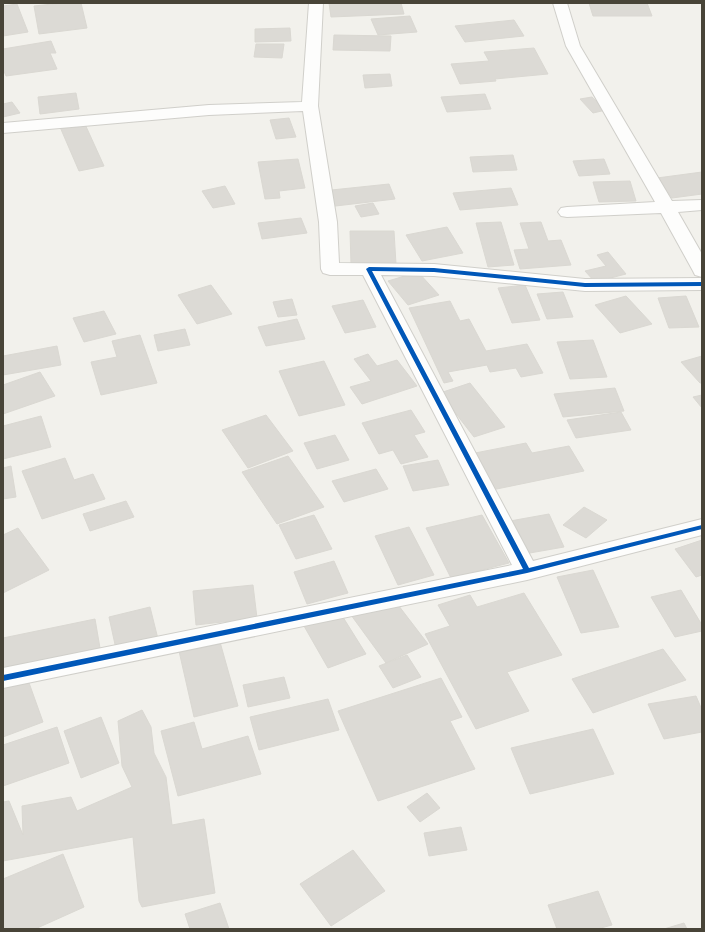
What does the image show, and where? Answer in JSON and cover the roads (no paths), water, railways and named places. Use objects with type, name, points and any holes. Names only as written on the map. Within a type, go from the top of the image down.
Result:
[{"type":"street","points":[[316,3],[310,106],[328,222],[330,269],[369,268],[434,270],[620,286],[702,284]]},
{"type":"street","points":[[560,3],[573,46],[667,207],[702,271]]},
{"type":"street","points":[[3,128],[209,110],[310,106]]},
{"type":"street","points":[[567,212],[702,205]]},
{"type":"street","points":[[369,268],[527,571]]},
{"type":"street","points":[[3,678],[527,571],[702,527]]}]
